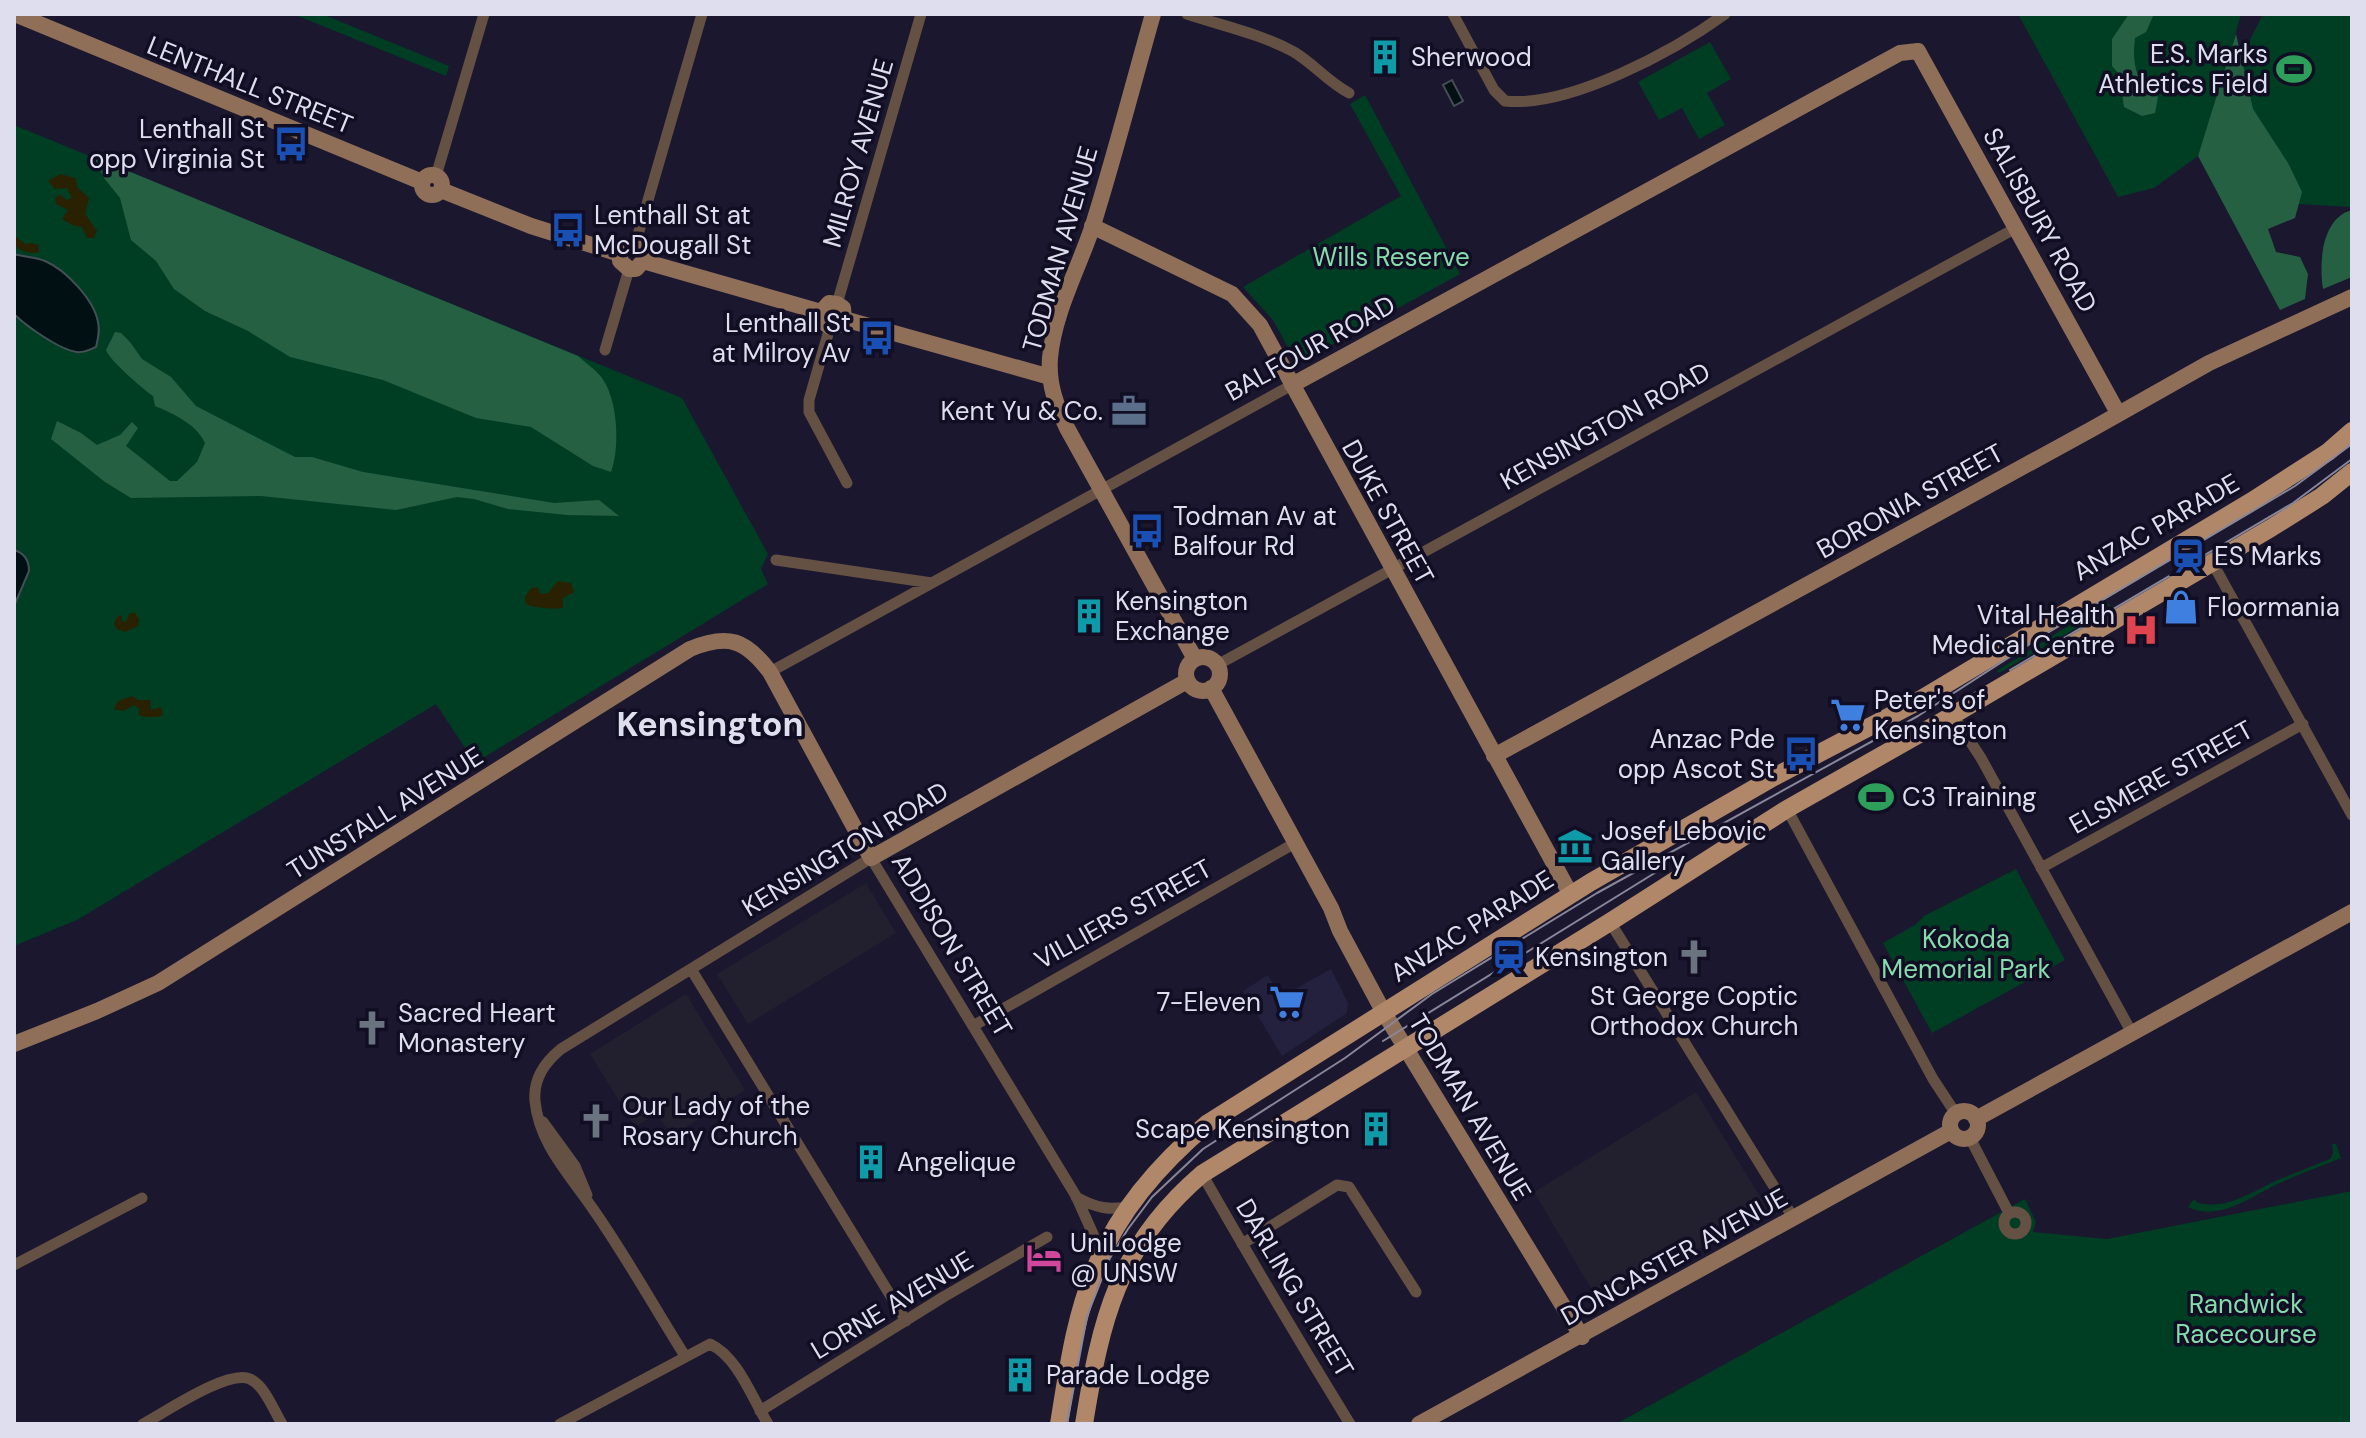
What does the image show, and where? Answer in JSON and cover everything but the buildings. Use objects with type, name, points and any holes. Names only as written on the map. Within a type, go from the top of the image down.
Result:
[{"type":"main road","name":"ANZAC PARADE","points":[[1059,1424],[1077,1326],[1099,1259],[1132,1206],[1169,1159],[1208,1123],[1571,895],[1774,777],[1913,704],[2272,490],[2328,452],[2352,431]]},
{"type":"main road","points":[[1084,1424],[1098,1346],[1110,1302],[1122,1274],[1164,1209],[1202,1174],[1787,809],[1953,715],[2298,511],[2352,472]]},
{"type":"street","name":"LENTHALL STREET","points":[[15,14],[433,183],[531,226],[620,254]]},
{"type":"street","points":[[433,183],[484,14]]},
{"type":"street","points":[[635,245],[702,14]]},
{"type":"street","name":"MILROY AVENUE","points":[[847,483],[809,412],[809,400],[921,14]]},
{"type":"street","name":"TODMAN AVENUE","points":[[1153,14],[1092,226],[1064,303],[1051,352],[1050,377],[1060,414],[1195,659]]},
{"type":"street","points":[[1187,14],[1261,37],[1291,51],[1315,65],[1335,86],[1349,93]]},
{"type":"street","points":[[1453,14],[1494,90],[1505,101],[1518,103],[1594,84],[1634,68],[1668,52],[1725,14]]},
{"type":"street","name":"SALISBURY ROAD","points":[[1918,51],[2118,413]]},
{"type":"street","name":"BALFOUR ROAD","points":[[770,672],[1900,53],[1918,51]]},
{"type":"street","name":"DUKE STREET","points":[[1092,226],[1232,294],[1260,325],[1571,895]]},
{"type":"street","name":"KENSINGTON ROAD","points":[[1217,665],[2016,228]]},
{"type":"street","points":[[635,245],[624,247],[620,261],[833,315],[1050,377]]},
{"type":"street","points":[[605,350],[636,265],[644,253],[635,245]]},
{"type":"street","name":"BORONIA STREET","points":[[1494,756],[2217,358],[2352,297]]},
{"type":"street","points":[[776,560],[932,583]]},
{"type":"street","points":[[2212,562],[2352,815]]},
{"type":"street","name":"TUNSTALL AVENUE","points":[[14,1044],[158,983],[690,649],[722,639],[736,642],[759,658],[770,672]]},
{"type":"street","points":[[1205,657],[1217,665],[1219,676],[1211,688],[1200,690],[1187,681],[1186,671],[1195,659],[1205,657]]},
{"type":"street","name":"ADDISON STREET","points":[[770,672],[871,858],[1076,1196],[1093,1234],[1099,1259]]},
{"type":"street","name":"KENSINGTON ROAD","points":[[685,1356],[593,1208],[575,1166],[537,1115],[534,1098],[538,1074],[549,1059],[871,858],[1187,681]]},
{"type":"street","name":"TODMAN AVENUE","points":[[1211,688],[1383,1011],[1582,1337]]},
{"type":"street","points":[[1953,715],[1981,758],[2132,1033]]},
{"type":"street","name":"ELSMERE STREET","points":[[2041,868],[2303,724]]},
{"type":"street","points":[[1787,809],[1933,1079],[1956,1114]]},
{"type":"street","name":"VILLIERS STREET","points":[[973,1026],[1295,843]]},
{"type":"street","points":[[1976,1119],[2352,912]]},
{"type":"street","points":[[1610,922],[1794,1219]]},
{"type":"street","points":[[691,969],[906,1321]]},
{"type":"street","points":[[1965,1112],[1976,1119],[1977,1128],[1970,1138],[1960,1139],[1951,1131],[1950,1121],[1956,1114],[1965,1112]]},
{"type":"street","name":"DONCASTER AVENUE","points":[[1419,1424],[1582,1337],[1951,1131]]},
{"type":"street","points":[[1970,1138],[2009,1213]]},
{"type":"street","name":"DARLING STREET","points":[[1202,1174],[1350,1424]]},
{"type":"street","points":[[1242,1244],[1337,1185],[1349,1187],[1416,1292]]},
{"type":"street","points":[[1076,1196],[1100,1209],[1132,1206]]},
{"type":"street","points":[[14,1265],[142,1198]]},
{"type":"street","name":"LORNE AVENUE","points":[[760,1411],[1047,1237]]},
{"type":"street","points":[[560,1424],[710,1344],[722,1350],[768,1424]]},
{"type":"street","points":[[143,1424],[234,1378],[249,1378],[258,1385],[282,1424]]},
{"type":"shaded area","points":[[1452,80],[1463,101],[1454,106],[1443,85]]},
{"type":"shaded area","points":[[14,254],[53,265],[78,287],[91,304],[98,322],[96,347],[77,352],[62,347],[14,314]]},
{"type":"shaded area","points":[[14,550],[25,558],[29,571],[14,606]]},
{"type":"shaded area","points":[[866,883],[896,933],[748,1024],[717,974]]},
{"type":"shaded area","name":"7-Eleven","points":[[1331,969],[1348,1003],[1347,1013],[1282,1056],[1243,991],[1268,975],[1281,997]]},
{"type":"shaded area","points":[[686,994],[745,1090],[672,1136],[657,1114],[635,1127],[590,1054]]},
{"type":"shaded area","points":[[1696,1092],[1769,1211],[1599,1302],[1534,1192]]},
{"type":"green space","points":[[293,14],[322,14],[449,66],[446,76]]},
{"type":"green space","points":[[2018,14],[2241,14],[2213,114],[2263,14],[2352,14],[2352,207],[2298,204],[2209,124],[2198,156],[2154,188],[2118,197]]},
{"type":"green space","points":[[2129,14],[2154,14],[2146,32],[2135,38],[2137,72],[2144,85],[2158,97],[2155,113],[2142,116],[2124,107],[2119,74],[2112,66],[2112,39]]},
{"type":"green space","points":[[2236,34],[2253,109],[2288,163],[2302,192],[2295,218],[2268,229],[2276,252],[2300,257],[2308,274],[2305,299],[2280,310],[2198,156]]},
{"type":"green space","points":[[1710,42],[1731,79],[1707,93],[1725,125],[1699,139],[1682,108],[1659,120],[1638,82]]},
{"type":"green space","name":"Wills Reserve","points":[[1365,95],[1460,274],[1297,364],[1273,320],[1243,287],[1401,196],[1350,104]]},
{"type":"green space","points":[[14,125],[682,398],[768,554],[761,569],[768,584],[475,763],[436,704],[77,920],[14,946]]},
{"type":"green space","points":[[94,157],[578,356],[602,378],[611,398],[616,437],[611,472],[593,466],[531,427],[476,418],[383,380],[290,357],[248,331],[205,311],[174,289],[156,261],[131,240],[120,198],[104,178]]},
{"type":"green space","points":[[2352,210],[2352,277],[2323,289],[2322,255],[2328,232],[2334,222]]},
{"type":"green space","points":[[115,332],[121,333],[130,342],[142,359],[171,377],[196,406],[295,457],[312,457],[363,472],[554,503],[599,500],[619,516],[508,509],[457,497],[396,510],[261,496],[131,498],[105,482],[51,439],[57,421],[97,445],[120,435],[132,422],[138,428],[126,446],[170,481],[177,481],[197,462],[205,443],[190,425],[155,406],[153,396],[113,360],[106,350]]},
{"type":"green space","points":[[2107,601],[2111,608],[1999,673],[1997,671]]},
{"type":"green space","name":"Kokoda Memorial Park","points":[[2016,869],[2065,960],[1932,1033],[1883,943],[1915,925],[1924,916]]},
{"type":"green space","points":[[2332,1144],[2336,1144],[2341,1158],[2236,1205],[2212,1212],[2188,1207],[2194,1199],[2198,1203],[2210,1204],[2231,1201],[2330,1159]]},
{"type":"green space","name":"Randwick Racecourse","points":[[2352,1191],[2352,1424],[1616,1424],[2025,1199],[2036,1222],[2033,1232],[2107,1239]]},
{"type":"sand","points":[[60,174],[75,178],[78,188],[89,198],[85,214],[97,231],[94,238],[87,238],[82,227],[62,219],[68,210],[56,204],[55,198],[60,194],[66,200],[72,198],[67,188],[55,189],[48,181]]},
{"type":"sand","points":[[14,235],[25,244],[38,245],[39,252],[29,253],[14,245]]},
{"type":"sand","points":[[558,581],[571,583],[574,592],[563,598],[563,608],[526,604],[525,597],[530,589],[537,587],[541,594],[548,593]]},
{"type":"sand","points":[[130,613],[135,613],[139,619],[138,626],[125,632],[117,629],[114,624],[117,617],[122,615],[122,621],[126,622]]},
{"type":"sand","points":[[132,696],[138,700],[150,700],[151,710],[161,707],[163,715],[141,716],[134,705],[123,711],[114,709],[118,701]]},
{"type":"tram line","points":[[1067,1424],[1087,1316],[1110,1258],[1152,1197],[1203,1149],[1345,1058],[1432,994],[1597,893],[1918,716],[2050,631],[2295,486],[2352,444]]},
{"type":"tram line","points":[[2010,670],[2293,503],[2352,459]]},
{"type":"tram line","points":[[1383,1041],[1666,866]]},
{"type":"place","name":"Sherwood","points":[[1385,57]]},
{"type":"place","name":"E.S. Marks Athletics Field","points":[[2294,69]]},
{"type":"place","name":"Lenthall St opp Virginia St","points":[[291,144]]},
{"type":"place","name":"Lenthall St at McDougall St","points":[[568,230]]},
{"type":"place","name":"Lenthall St at Milroy Av","points":[[877,338]]},
{"type":"place","name":"Kent Yu & Co.","points":[[1129,411]]},
{"type":"place","name":"Todman Av at Balfour Rd","points":[[1147,531]]},
{"type":"place","name":"ES Marks","points":[[2188,556]]},
{"type":"place","name":"Floormania","points":[[2181,607]]},
{"type":"place","name":"Kensington Exchange","points":[[1089,616]]},
{"type":"place","name":"Vital Health Medical Centre","points":[[2141,630]]},
{"type":"place","name":"Peter's of Kensington","points":[[1848,715]]},
{"type":"place","name":"Anzac Pde opp Ascot St","points":[[1801,754]]},
{"type":"place","name":"C3 Training","points":[[1876,797]]},
{"type":"place","name":"Josef Lebovic Gallery","points":[[1575,846]]},
{"type":"place","name":"Kensington","points":[[1509,957]]},
{"type":"place","name":"St George Coptic Orthodox Church","points":[[1694,957]]},
{"type":"place","name":"7-Eleven","points":[[1287,1002]]},
{"type":"place","name":"Sacred Heart Monastery","points":[[372,1028]]},
{"type":"place","name":"Our Lady of the Rosary Church","points":[[596,1121]]},
{"type":"place","name":"Scape Kensington","points":[[1376,1129]]},
{"type":"place","name":"Angelique","points":[[871,1162]]},
{"type":"place","name":"UniLodge @ UNSW","points":[[1044,1258]]},
{"type":"place","name":"Parade Lodge","points":[[1020,1375]]},
{"type":"district","name":"Kensington","points":[[710,724]]}]
